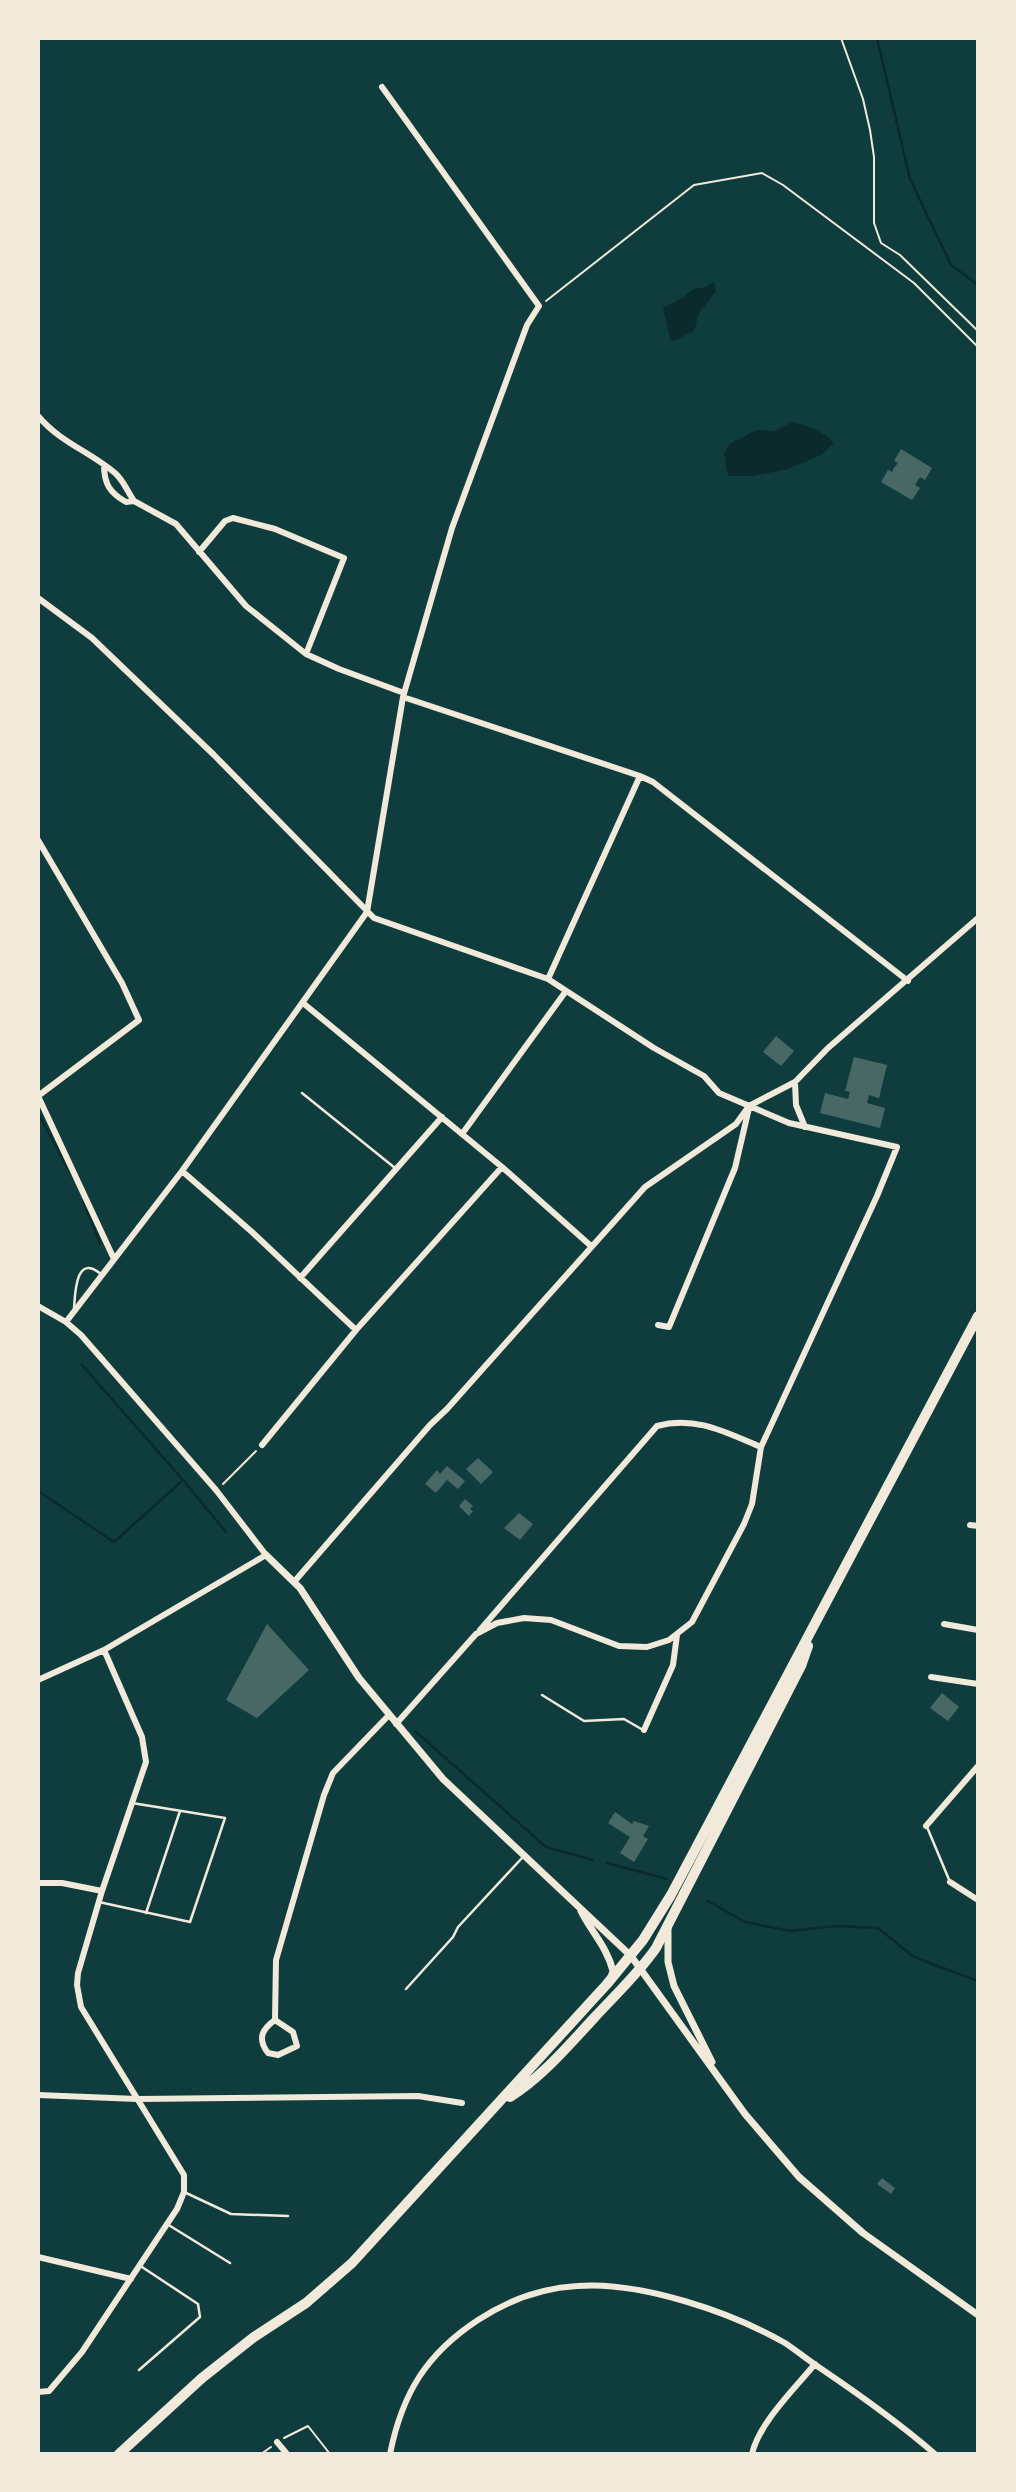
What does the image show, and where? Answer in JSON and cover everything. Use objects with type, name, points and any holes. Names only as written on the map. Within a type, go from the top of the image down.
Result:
[{"type":"main road","points":[[119,2454],[202,2378],[254,2337],[306,2303],[352,2263],[631,1956],[671,1895],[978,1316]]},
{"type":"main road","points":[[500,2103],[527,2087],[641,1969],[668,1926],[801,1665],[824,1606]]},
{"type":"street","points":[[66,1322],[182,1171],[368,912],[404,695],[474,466],[527,325],[539,306],[382,87]]},
{"type":"street","points":[[38,416],[62,440],[104,465],[123,482],[134,501],[176,524],[246,606],[306,654],[404,695],[653,782],[908,981]]},
{"type":"street","points":[[104,465],[106,486],[126,502],[134,501]]},
{"type":"street","points":[[199,552],[225,521],[233,517],[275,529],[344,558],[306,654]]},
{"type":"street","points":[[38,598],[92,638],[204,745],[374,918],[548,979],[654,1048],[704,1076],[719,1093],[789,1123],[897,1147],[761,1447],[754,1493],[744,1524],[692,1622],[677,1635],[647,1647],[619,1646],[551,1620],[524,1618],[498,1623],[476,1634]]},
{"type":"street","points":[[548,979],[640,776]]},
{"type":"street","points":[[38,840],[122,983],[139,1020],[38,1096],[114,1259]]},
{"type":"street","points":[[294,1582],[430,1425],[645,1187],[736,1124],[750,1106],[795,1082],[828,1048],[978,918]]},
{"type":"street","points":[[462,1134],[566,991]]},
{"type":"street","points":[[303,1003],[502,1167],[591,1246]]},
{"type":"street","points":[[795,1082],[796,1105],[806,1126]]},
{"type":"street","points":[[658,1325],[670,1327],[735,1168],[750,1106]]},
{"type":"street","points":[[300,1278],[442,1117]]},
{"type":"street","points":[[262,1445],[356,1330],[502,1167]]},
{"type":"street","points":[[182,1171],[356,1330]]},
{"type":"street","points":[[38,1306],[66,1322],[103,1359],[216,1490],[266,1555],[300,1588],[359,1678],[443,1779],[631,1956],[724,2085],[783,2159],[830,2206],[873,2241],[978,2315]]},
{"type":"street","points":[[396,1724],[657,1426],[683,1422],[709,1426],[761,1447]]},
{"type":"street","points":[[38,1680],[104,1650],[266,1555]]},
{"type":"street","points":[[944,1624],[978,1630]]},
{"type":"street","points":[[644,1730],[673,1665],[677,1635]]},
{"type":"street","points":[[38,2392],[49,2391],[67,2371],[177,2209],[184,2192],[184,2175],[92,2028],[78,1997],[78,1973],[102,1891],[146,1762],[142,1737],[104,1650]]},
{"type":"street","points":[[930,1677],[978,1684]]},
{"type":"street","points":[[275,2020],[276,1960],[324,1795],[333,1773],[389,1715]]},
{"type":"street","points":[[926,1826],[978,1766]]},
{"type":"street","points":[[950,1882],[978,1900]]},
{"type":"street","points":[[38,1883],[62,1883],[102,1891]]},
{"type":"street","points":[[579,1907],[590,1929],[610,1957],[613,1971],[607,1984]]},
{"type":"street","points":[[668,1926],[668,1962],[674,1986],[724,2085]]},
{"type":"street","points":[[275,2020],[293,2032],[297,2046],[278,2055],[268,2053],[263,2047],[261,2037],[265,2027],[275,2020]]},
{"type":"street","points":[[38,2095],[137,2099],[418,2096],[462,2103]]},
{"type":"street","points":[[38,2257],[131,2279]]},
{"type":"street","points":[[390,2454],[405,2398],[431,2360],[449,2341],[488,2313],[533,2294],[596,2285],[674,2299],[712,2310],[783,2342],[874,2404],[935,2454]]},
{"type":"street","points":[[752,2454],[754,2444],[766,2425],[815,2364]]},
{"type":"street","points":[[277,2442],[286,2454]]},
{"type":"lane","points":[[302,1093],[396,1169]]},
{"type":"lane","points":[[74,1312],[80,1273],[88,1267],[102,1275]]},
{"type":"lane","points":[[542,1695],[584,1721],[624,1719],[644,1730]]},
{"type":"lane","points":[[99,1902],[190,1922],[225,1818],[132,1803]]},
{"type":"lane","points":[[146,1913],[180,1811]]},
{"type":"lane","points":[[926,1826],[950,1882]]},
{"type":"lane","points":[[406,1989],[524,1855]]},
{"type":"lane","points":[[184,2192],[231,2214],[288,2216]]},
{"type":"lane","points":[[167,2224],[230,2263]]},
{"type":"lane","points":[[139,2265],[198,2304],[200,2317],[139,2370]]},
{"type":"path","points":[[841,38],[863,99],[870,130],[874,157],[874,223],[881,243],[900,255],[978,331]]},
{"type":"path","points":[[539,306],[694,185],[762,173],[783,185],[914,283],[978,347]]},
{"type":"path","points":[[216,1490],[262,1445]]},
{"type":"path","points":[[261,2454],[277,2442],[308,2426],[330,2454]]},
{"type":"water","points":[[714,282],[716,291],[699,313],[694,331],[674,341],[670,339],[663,308],[693,289]]},
{"type":"water","points":[[792,422],[815,430],[834,443],[821,455],[788,469],[753,476],[728,476],[724,454],[730,444],[756,430],[775,431]]},
{"type":"building","points":[[901,449],[932,468],[925,480],[920,477],[915,485],[920,488],[912,500],[881,482],[888,470],[893,472],[898,463],[894,461]]},
{"type":"building","points":[[776,1036],[794,1051],[781,1066],[763,1052]]},
{"type":"building","points":[[854,1057],[887,1065],[879,1098],[869,1095],[867,1103],[885,1108],[880,1128],[820,1113],[825,1093],[848,1099],[850,1092],[845,1091]]},
{"type":"building","points":[[478,1458],[493,1472],[481,1484],[466,1469]]},
{"type":"building","points":[[447,1466],[465,1481],[458,1489],[447,1480],[436,1493],[425,1484],[437,1470],[440,1474]]},
{"type":"building","points":[[465,1499],[473,1506],[469,1516],[459,1506]]},
{"type":"building","points":[[519,1513],[533,1524],[520,1540],[504,1528]]},
{"type":"building","points":[[267,1624],[309,1670],[257,1718],[226,1700]]},
{"type":"building","points":[[942,1693],[959,1707],[948,1721],[930,1708]]},
{"type":"building","points":[[615,1812],[632,1824],[634,1821],[649,1826],[643,1836],[648,1839],[634,1862],[620,1853],[630,1837],[608,1823]]},
{"type":"building","points":[[882,2178],[895,2188],[891,2194],[877,2184]]},
{"type":"waterway","points":[[877,38],[910,179],[951,265],[978,285]]},
{"type":"waterway","points":[[38,1113],[73,1178]]},
{"type":"waterway","points":[[83,1200],[100,1243]]},
{"type":"waterway","points":[[82,1365],[183,1480]]},
{"type":"waterway","points":[[38,1491],[114,1542],[183,1480],[226,1532]]},
{"type":"waterway","points":[[415,1731],[546,1847],[593,1860]]},
{"type":"waterway","points":[[607,1863],[667,1879]]},
{"type":"waterway","points":[[708,1901],[745,1922],[790,1931],[837,1926],[878,1928],[914,1957],[978,1981]]}]
